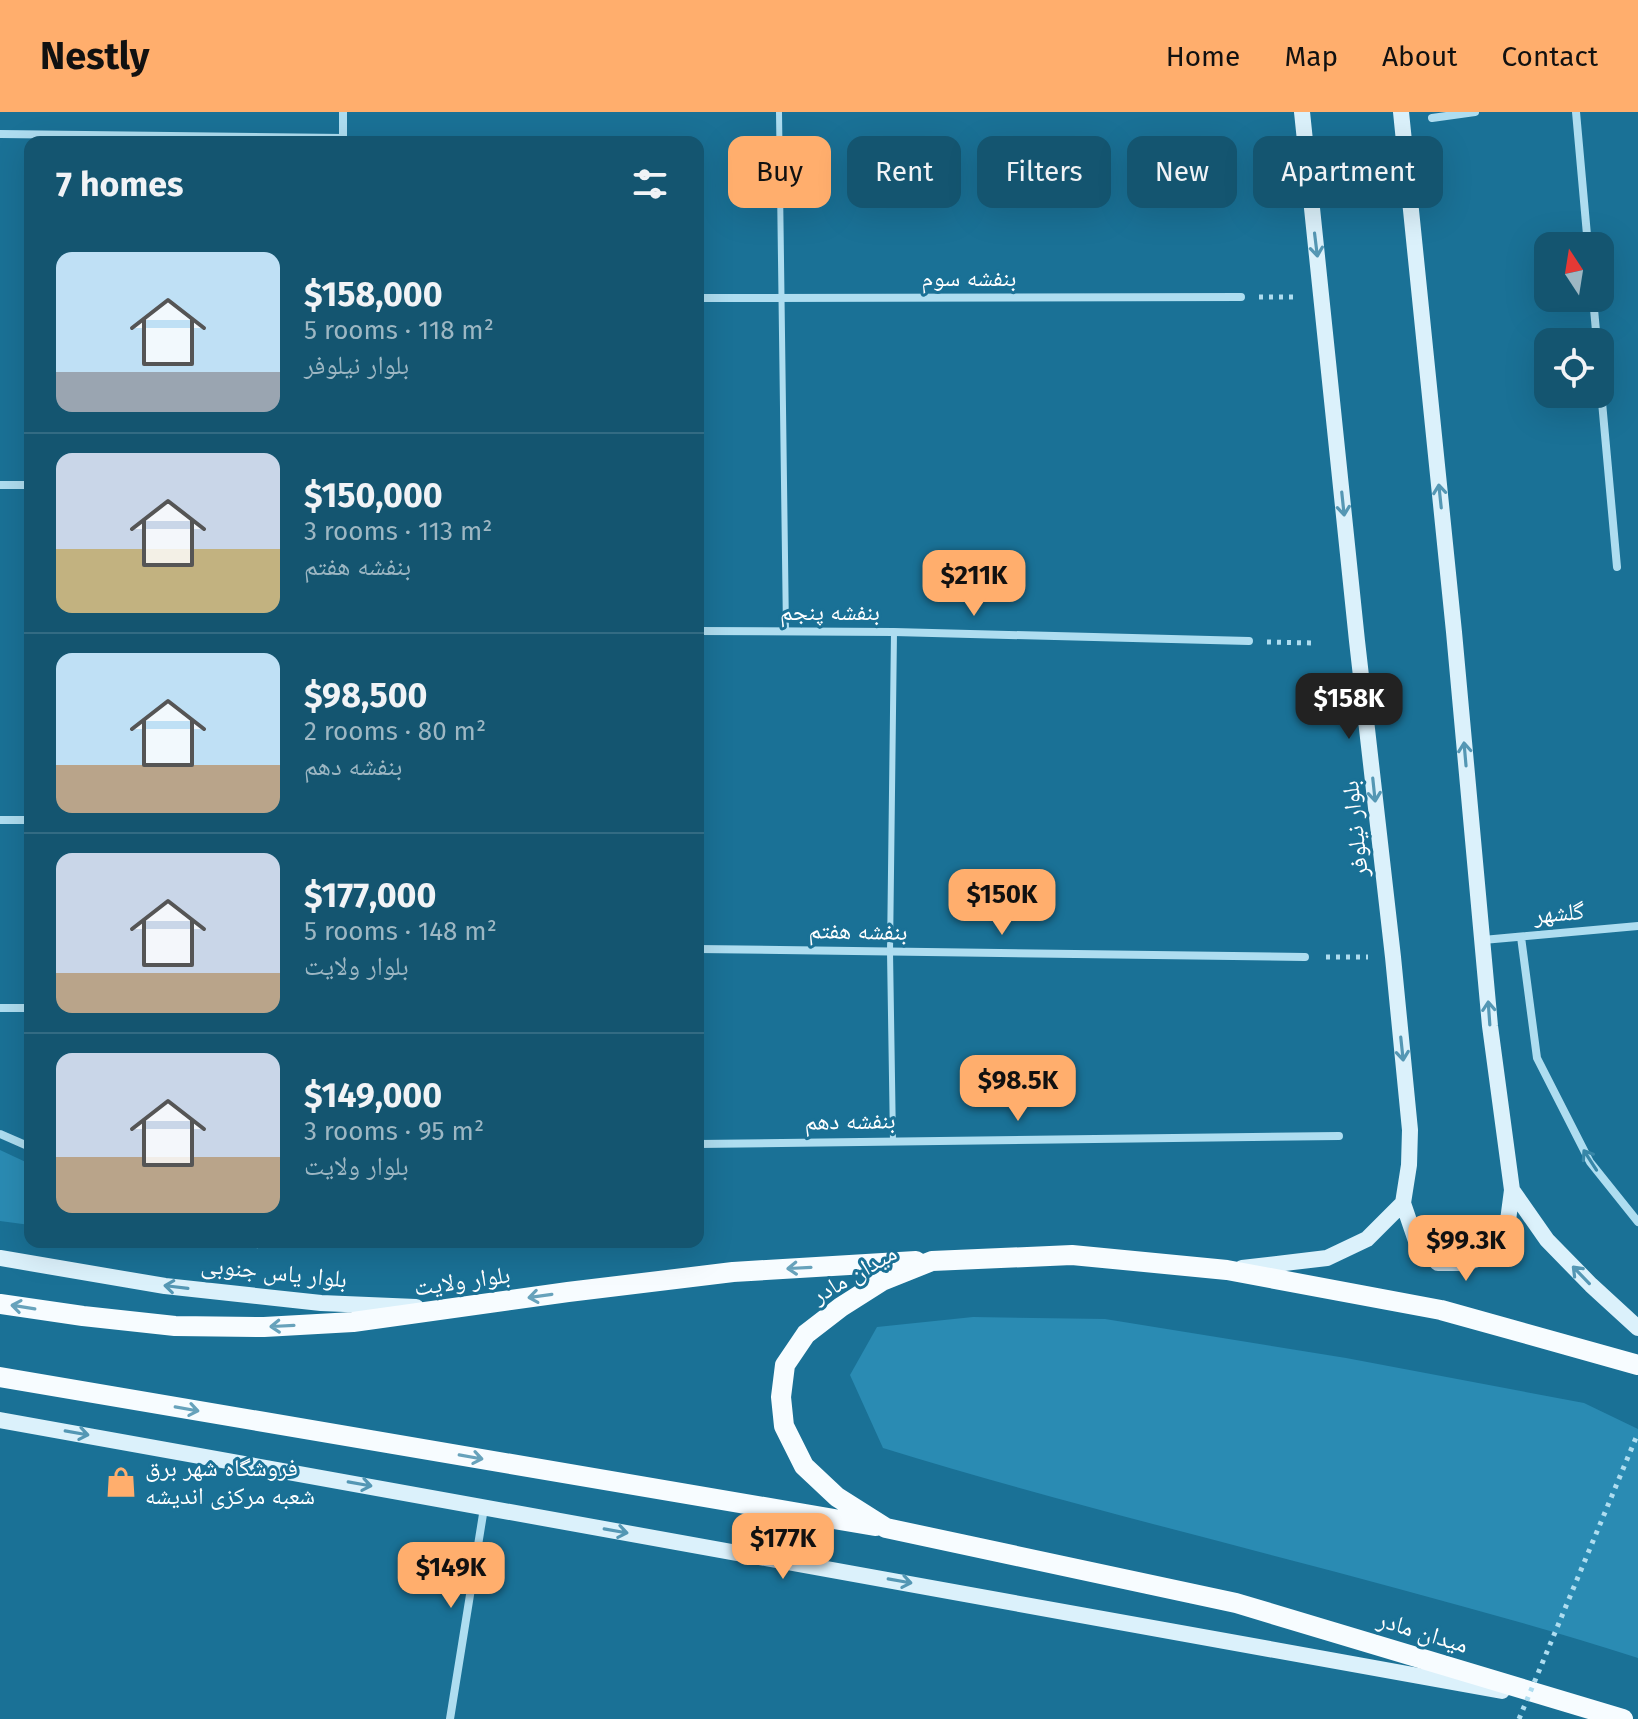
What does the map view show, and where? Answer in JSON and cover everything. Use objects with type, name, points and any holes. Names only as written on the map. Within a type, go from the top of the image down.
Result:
[{"type":"main road","name":"بلوار نیلوفر","points":[[1302,112],[1410,1130],[1403,1203]]},
{"type":"main road","points":[[1227,1270],[1327,1258],[1367,1239],[1403,1203],[1416,1241],[1438,1263],[1466,1263],[1492,1254],[1507,1228],[1512,1190],[1491,1042],[1401,112]]},
{"type":"main road","points":[[1512,1190],[1547,1240],[1638,1328]]},
{"type":"main road","name":"میدان مادر","points":[[1623,1719],[1236,1603],[886,1528],[837,1497],[804,1466],[784,1426],[781,1397],[785,1365],[806,1334],[882,1281],[932,1261],[1072,1255],[1227,1270],[1441,1310],[1638,1365]]},
{"type":"main road","name":"بلوار یاس جنوبی","points":[[0,1258],[181,1287],[321,1303],[449,1309]]},
{"type":"main road","name":"بلوار ولایت","points":[[0,1304],[190,1326],[264,1327],[353,1322],[733,1272],[932,1261]]},
{"type":"main road","points":[[0,1377],[886,1528]]},
{"type":"main road","points":[[0,1420],[1572,1703],[1597,1719]]},
{"type":"street","points":[[343,112],[343,136]]},
{"type":"street","points":[[1432,118],[1475,112]]},
{"type":"street","points":[[1576,112],[1587,232]]},
{"type":"street","points":[[0,134],[114,136]]},
{"type":"street","name":"بنفشه سوم","points":[[704,298],[1241,297]]},
{"type":"street","points":[[1603,408],[1617,567]]},
{"type":"street","points":[[0,485],[24,485]]},
{"type":"street","name":"بنفشه پنجم","points":[[704,631],[894,632],[1249,641]]},
{"type":"street","points":[[0,820],[24,820]]},
{"type":"street","name":"گلشهر","points":[[1483,940],[1638,926]]},
{"type":"street","points":[[1521,937],[1537,1058],[1590,1162],[1638,1222]]},
{"type":"street","name":"بنفشه هفتم","points":[[704,949],[1305,957]]},
{"type":"street","points":[[0,1008],[24,1008]]},
{"type":"street","points":[[0,1134],[24,1144]]},
{"type":"street","name":"بنفشه دهم","points":[[704,1144],[1339,1136]]},
{"type":"street","points":[[450,1719],[485,1507]]},
{"type":"lane","points":[[779,112],[786,631]]},
{"type":"lane","points":[[893,1141],[890,952],[894,632]]},
{"type":"path","points":[[1241,297],[1322,297]]},
{"type":"path","points":[[1249,641],[1314,643]]},
{"type":"path","points":[[1305,957],[1393,957]]},
{"type":"path","points":[[1519,1719],[1638,1433]]},
{"type":"shaded area","points":[[0,1150],[24,1161],[24,1224],[0,1221]]},
{"type":"shaded area","points":[[973,1317],[1105,1319],[1346,1358],[1584,1403],[1638,1429],[1638,1658],[1544,1629],[1071,1502],[883,1448],[850,1375],[877,1327]]},
{"type":"place","name":"فروشگاه شهر برق شعبه مرکزی اندیشه","points":[[121,1482]]}]
